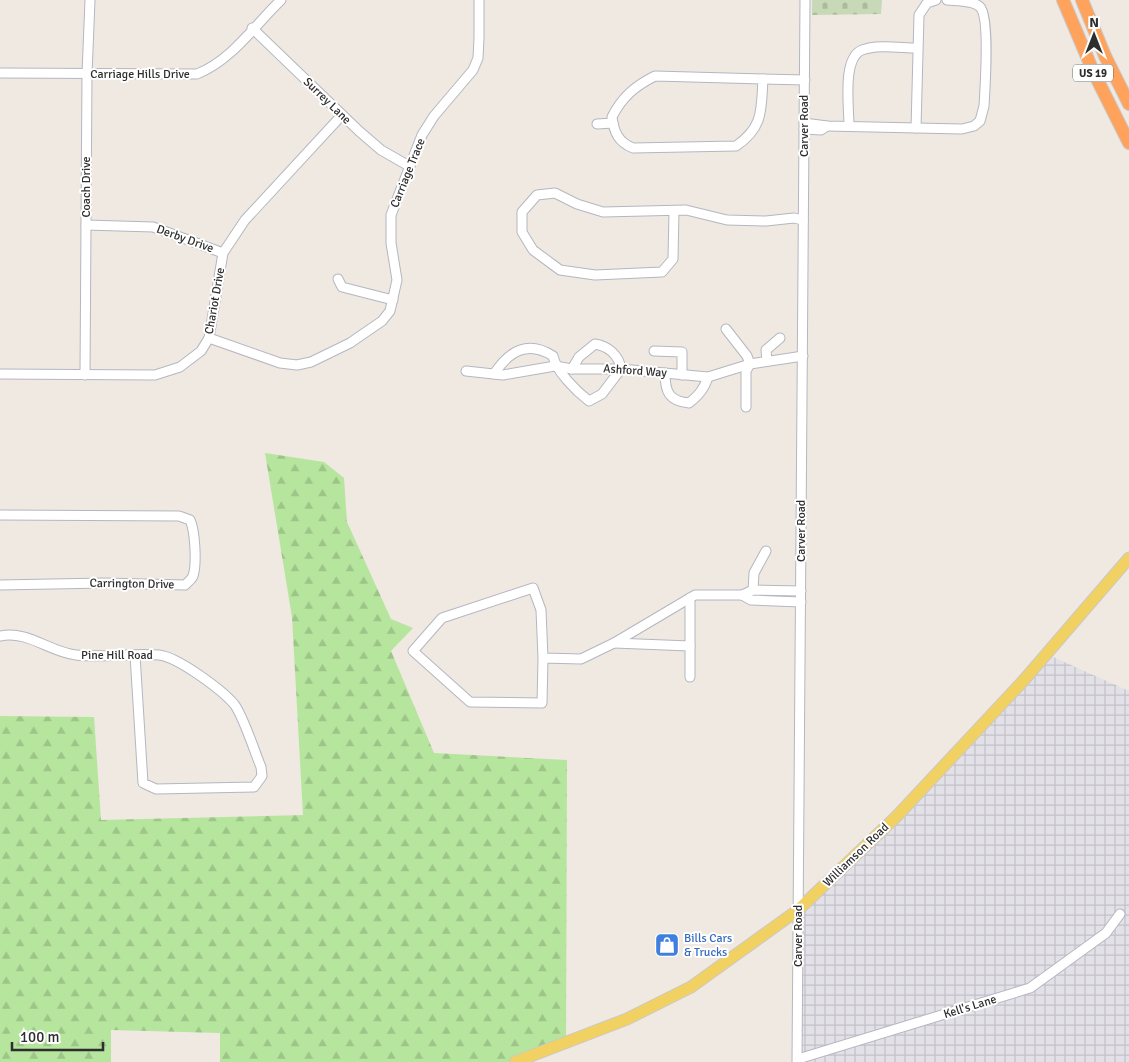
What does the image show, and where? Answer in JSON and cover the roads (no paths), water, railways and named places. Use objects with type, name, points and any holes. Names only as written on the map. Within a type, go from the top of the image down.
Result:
[{"type":"highway","name":"US 19","points":[[1063,0],[1092,71],[1129,143]]},
{"type":"highway","name":"US 19","points":[[1082,0],[1105,56],[1129,104]]},
{"type":"main road","name":"Williamson Road","points":[[516,1062],[627,1019],[691,986],[798,910],[897,816],[1024,680],[1129,558]]},
{"type":"street","name":"Coach Drive","points":[[85,375],[87,74],[90,0]]},
{"type":"street","name":"Carriage Hills Drive","points":[[1,73],[197,74],[213,67],[232,53],[252,28],[281,0]]},
{"type":"street","name":"Carriage Trace","points":[[209,338],[280,363],[298,365],[311,362],[329,354],[372,330],[390,311],[397,280],[391,243],[391,215],[409,166],[434,116],[473,70],[478,58],[480,38],[479,0]]},
{"type":"street","name":"Carver Road","points":[[798,1061],[803,356],[801,220],[806,0]]},
{"type":"street","points":[[916,128],[919,15],[927,3],[936,0]]},
{"type":"street","points":[[804,126],[821,130],[827,126],[962,129],[974,126],[983,115],[986,35],[984,12],[979,6],[971,2],[947,0]]},
{"type":"street","name":"Surrey Lane","points":[[252,28],[381,150],[409,166]]},
{"type":"street","points":[[849,126],[849,67],[854,56],[861,50],[869,48],[917,48]]},
{"type":"street","points":[[763,79],[762,104],[756,128],[736,146],[633,148],[618,139],[612,117],[619,104],[629,92],[656,76],[805,80]]},
{"type":"street","name":"Chariot Drive","points":[[0,374],[154,375],[168,372],[191,360],[209,338],[223,253],[245,220],[342,114]]},
{"type":"street","points":[[597,124],[613,123]]},
{"type":"street","points":[[674,211],[673,259],[662,272],[595,275],[560,270],[533,250],[522,232],[522,212],[537,195],[555,193],[578,204],[603,212],[686,210],[727,220],[781,220],[794,218],[801,220]]},
{"type":"street","name":"Derby Drive","points":[[86,225],[153,226],[223,253]]},
{"type":"street","points":[[338,279],[342,287],[393,300]]},
{"type":"street","points":[[726,329],[747,356],[750,364],[746,371],[746,407]]},
{"type":"street","points":[[767,361],[766,350],[780,338]]},
{"type":"street","points":[[494,374],[504,359],[516,352],[528,348],[542,349],[553,356],[555,366],[566,376],[574,389],[589,401],[602,394],[621,369],[620,360],[615,355],[604,345],[595,344],[579,357],[572,369]]},
{"type":"street","points":[[654,351],[682,352],[682,375]]},
{"type":"street","name":"Ashford Way","points":[[466,370],[503,375],[555,366],[572,369],[621,369],[708,377],[750,364],[803,356]]},
{"type":"street","points":[[665,373],[665,385],[668,394],[678,402],[690,403],[705,388],[708,377]]},
{"type":"street","name":"Carrington Drive","points":[[0,515],[179,516],[190,520],[194,527],[193,578],[185,585],[104,583],[0,585]]},
{"type":"street","points":[[754,590],[754,573],[766,551]]},
{"type":"street","points":[[533,588],[541,610],[543,658],[542,703],[470,702],[413,651],[442,618],[533,588]]},
{"type":"street","points":[[543,658],[581,659],[614,643],[695,595],[742,595],[754,590],[801,591]]},
{"type":"street","points":[[742,595],[751,600],[801,602]]},
{"type":"street","points":[[690,598],[690,677]]},
{"type":"street","name":"Pine Hill Road","points":[[0,636],[17,635],[76,655],[135,655],[170,656],[191,669],[235,705],[261,767],[262,776],[254,787],[156,789],[143,783],[135,655]]},
{"type":"street","points":[[614,643],[690,646]]},
{"type":"street","name":"Kell's Lane","points":[[798,1061],[1030,988],[1106,933],[1120,914]]},
{"type":"place","name":"Bills Cars & Trucks","points":[[667,945]]}]
